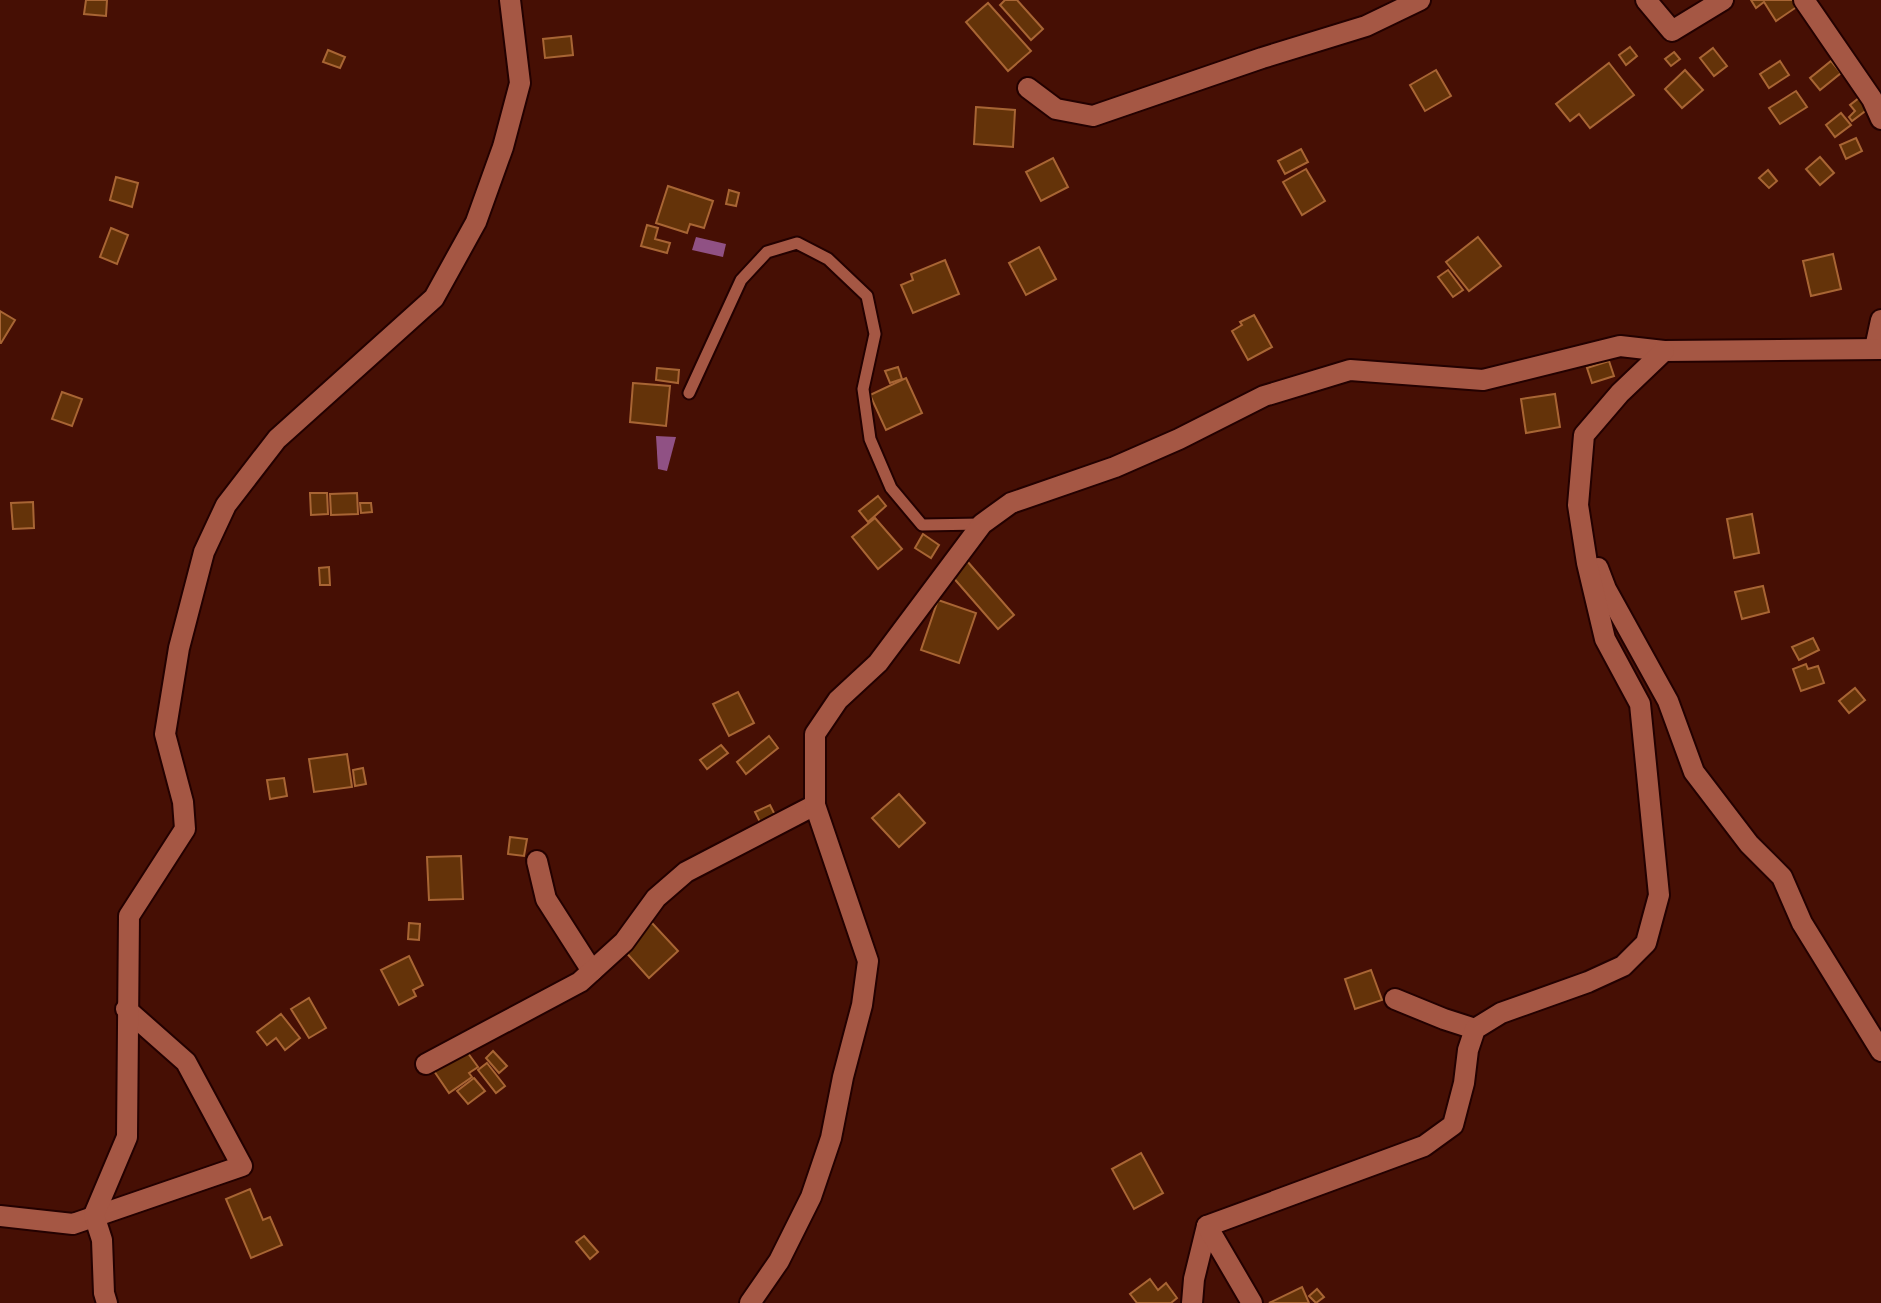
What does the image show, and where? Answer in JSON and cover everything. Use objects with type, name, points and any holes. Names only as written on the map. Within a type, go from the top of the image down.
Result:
[{"type":"street","points":[[107,1303],[102,1240],[94,1215],[127,1137],[129,916],[185,829],[183,802],[165,734],[179,648],[204,552],[226,505],[277,439],[434,298],[476,222],[503,147],[520,83],[510,0]]},
{"type":"street","points":[[1028,88],[1056,109],[1093,116],[1366,26],[1420,0]]},
{"type":"street","points":[[1646,0],[1672,31],[1723,0]]},
{"type":"street","points":[[1804,0],[1872,99],[1881,119]]},
{"type":"street","points":[[750,1303],[779,1261],[811,1197],[831,1138],[862,1005],[868,961],[815,805],[815,734],[838,700],[878,663],[982,524],[1011,503],[1115,467],[1264,396],[1350,370],[1483,380],[1620,346],[1664,351],[1878,348],[1881,320]]},
{"type":"street","points":[[1207,1226],[1424,1146],[1453,1125],[1475,1029],[1501,1013],[1623,966],[1646,943],[1659,895],[1640,704],[1605,639],[1587,563],[1578,505],[1584,435],[1620,393],[1664,351]]},
{"type":"street","points":[[1587,563],[1597,565],[1606,589],[1668,701],[1694,772],[1749,844],[1782,877],[1802,923],[1881,1051]]},
{"type":"street","points":[[426,1064],[580,982],[624,942],[656,898],[686,872],[815,805]]},
{"type":"street","points":[[537,861],[546,899],[592,971]]},
{"type":"street","points":[[1395,999],[1475,1029]]},
{"type":"street","points":[[0,1216],[73,1224],[242,1166],[186,1062],[126,1009]]},
{"type":"street","points":[[1192,1303],[1207,1226]]},
{"type":"street","points":[[1207,1226],[1252,1303]]},
{"type":"lane","points":[[689,393],[741,280],[767,252],[797,243],[828,259],[867,296],[875,334],[863,389],[870,439],[891,488],[922,525],[982,524]]},
{"type":"shaded area","points":[[696,237],[726,244],[723,257],[692,250]]},
{"type":"shaded area","points":[[656,436],[676,437],[667,471],[658,469]]},
{"type":"building","points":[[86,0],[107,0],[106,16],[84,14]]},
{"type":"building","points":[[1005,0],[1017,0],[1043,29],[1031,40],[1000,5]]},
{"type":"building","points":[[1751,0],[1799,0],[1801,4],[1776,21],[1764,2],[1756,8]]},
{"type":"building","points":[[988,3],[1031,51],[1008,71],[966,22]]},
{"type":"building","points":[[571,36],[573,55],[545,58],[543,39]]},
{"type":"building","points":[[1630,47],[1637,56],[1626,65],[1619,55]]},
{"type":"building","points":[[1713,48],[1727,66],[1714,76],[1700,58]]},
{"type":"building","points":[[328,50],[345,57],[340,68],[323,62]]},
{"type":"building","points":[[1674,52],[1680,59],[1671,66],[1665,59]]},
{"type":"building","points":[[1780,61],[1789,75],[1769,88],[1760,74]]},
{"type":"building","points":[[1831,61],[1841,73],[1820,90],[1810,78]]},
{"type":"building","points":[[1609,63],[1634,95],[1590,128],[1579,114],[1570,121],[1556,104]]},
{"type":"building","points":[[1436,70],[1451,96],[1425,111],[1410,85]]},
{"type":"building","points":[[1685,70],[1703,90],[1682,108],[1665,89]]},
{"type":"building","points":[[1796,91],[1807,107],[1780,124],[1769,108]]},
{"type":"building","points":[[1859,98],[1868,109],[1852,121],[1849,117],[1855,111],[1850,105]]},
{"type":"building","points":[[976,107],[1015,110],[1013,147],[974,144]]},
{"type":"building","points":[[1841,113],[1851,125],[1835,137],[1826,125]]},
{"type":"building","points":[[1856,138],[1862,151],[1846,159],[1840,145]]},
{"type":"building","points":[[1301,149],[1308,162],[1285,174],[1278,161]]},
{"type":"building","points":[[1820,157],[1834,173],[1820,185],[1806,169]]},
{"type":"building","points":[[1053,158],[1068,187],[1041,201],[1026,172]]},
{"type":"building","points":[[1306,169],[1325,201],[1302,215],[1283,182]]},
{"type":"building","points":[[1768,170],[1777,181],[1769,188],[1759,178]]},
{"type":"building","points":[[116,177],[138,183],[132,207],[110,200]]},
{"type":"building","points":[[668,186],[713,201],[704,228],[690,224],[687,233],[656,223]]},
{"type":"building","points":[[729,190],[739,193],[736,206],[726,204]]},
{"type":"building","points":[[647,225],[658,228],[655,239],[670,243],[667,253],[641,246]]},
{"type":"building","points":[[111,228],[128,235],[117,264],[100,257]]},
{"type":"building","points":[[1478,237],[1501,266],[1469,291],[1446,262]]},
{"type":"building","points":[[1039,247],[1056,279],[1026,295],[1009,263]]},
{"type":"building","points":[[1833,254],[1841,289],[1811,296],[1803,261]]},
{"type":"building","points":[[945,260],[959,294],[913,313],[901,285],[913,280],[911,274]]},
{"type":"building","points":[[1448,270],[1463,290],[1453,297],[1438,277]]},
{"type":"building","points":[[0,311],[15,320],[1,343],[0,343]]},
{"type":"building","points":[[1254,315],[1272,347],[1248,360],[1232,331],[1242,325],[1240,322]]},
{"type":"building","points":[[1609,361],[1614,376],[1592,383],[1587,368]]},
{"type":"building","points":[[898,367],[902,379],[890,383],[885,371]]},
{"type":"building","points":[[657,368],[679,370],[678,383],[656,380]]},
{"type":"building","points":[[906,378],[922,413],[886,430],[870,395]]},
{"type":"building","points":[[633,383],[670,386],[666,426],[630,422]]},
{"type":"building","points":[[62,392],[82,399],[72,426],[52,419]]},
{"type":"building","points":[[1555,394],[1560,427],[1526,433],[1521,399]]},
{"type":"building","points":[[310,493],[327,493],[328,514],[311,515]]},
{"type":"building","points":[[357,493],[358,514],[331,515],[330,494]]},
{"type":"building","points":[[878,496],[886,506],[868,522],[859,511]]},
{"type":"building","points":[[33,502],[34,528],[13,529],[11,503]]},
{"type":"building","points":[[360,503],[371,503],[372,512],[361,513]]},
{"type":"building","points":[[1752,514],[1759,553],[1734,558],[1727,519]]},
{"type":"building","points":[[875,518],[902,549],[878,569],[852,537]]},
{"type":"building","points":[[923,534],[939,545],[931,558],[915,548]]},
{"type":"building","points":[[967,561],[1014,615],[998,629],[951,575]]},
{"type":"building","points":[[329,567],[330,585],[320,585],[319,568]]},
{"type":"building","points":[[1763,586],[1769,612],[1742,619],[1735,592]]},
{"type":"building","points":[[938,600],[976,613],[959,663],[921,650]]},
{"type":"building","points":[[1813,638],[1819,650],[1799,660],[1792,647]]},
{"type":"building","points":[[1806,664],[1808,669],[1818,666],[1824,683],[1801,691],[1793,669]]},
{"type":"building","points":[[1855,688],[1865,700],[1849,713],[1839,701]]},
{"type":"building","points":[[738,692],[754,723],[729,736],[713,704]]},
{"type":"building","points":[[769,736],[778,748],[746,774],[737,762]]},
{"type":"building","points":[[721,745],[728,753],[707,769],[700,760]]},
{"type":"building","points":[[347,754],[352,787],[314,792],[309,759]]},
{"type":"building","points":[[363,768],[366,784],[355,786],[353,770]]},
{"type":"building","points":[[284,778],[287,796],[270,799],[267,780]]},
{"type":"building","points":[[899,794],[925,823],[899,847],[872,818]]},
{"type":"building","points":[[770,805],[775,815],[760,822],[755,812]]},
{"type":"building","points":[[510,837],[527,839],[524,856],[508,854]]},
{"type":"building","points":[[461,856],[463,899],[429,900],[427,857]]},
{"type":"building","points":[[409,923],[420,924],[419,940],[408,939]]},
{"type":"building","points":[[652,923],[678,951],[649,978],[623,949]]},
{"type":"building","points":[[409,956],[423,985],[413,990],[416,996],[399,1005],[381,970]]},
{"type":"building","points":[[1371,970],[1382,1000],[1355,1009],[1345,979]]},
{"type":"building","points":[[309,998],[326,1028],[309,1038],[291,1009]]},
{"type":"building","points":[[281,1014],[300,1038],[285,1050],[276,1038],[267,1045],[257,1032]]},
{"type":"building","points":[[465,1049],[478,1067],[469,1073],[472,1077],[449,1093],[434,1071]]},
{"type":"building","points":[[493,1051],[507,1066],[499,1073],[486,1058]]},
{"type":"building","points":[[487,1063],[505,1086],[496,1093],[478,1070]]},
{"type":"building","points":[[474,1078],[485,1091],[468,1104],[457,1091]]},
{"type":"building","points":[[1141,1153],[1163,1193],[1134,1209],[1112,1169]]},
{"type":"building","points":[[250,1189],[263,1220],[270,1217],[282,1245],[251,1258],[226,1199]]},
{"type":"building","points":[[584,1236],[598,1252],[590,1259],[576,1242]]},
{"type":"building","points":[[1150,1279],[1158,1290],[1166,1283],[1177,1298],[1171,1303],[1137,1303],[1130,1294]]},
{"type":"building","points":[[1302,1287],[1309,1303],[1269,1303]]},
{"type":"building","points":[[1317,1289],[1324,1297],[1316,1303],[1309,1296]]}]
